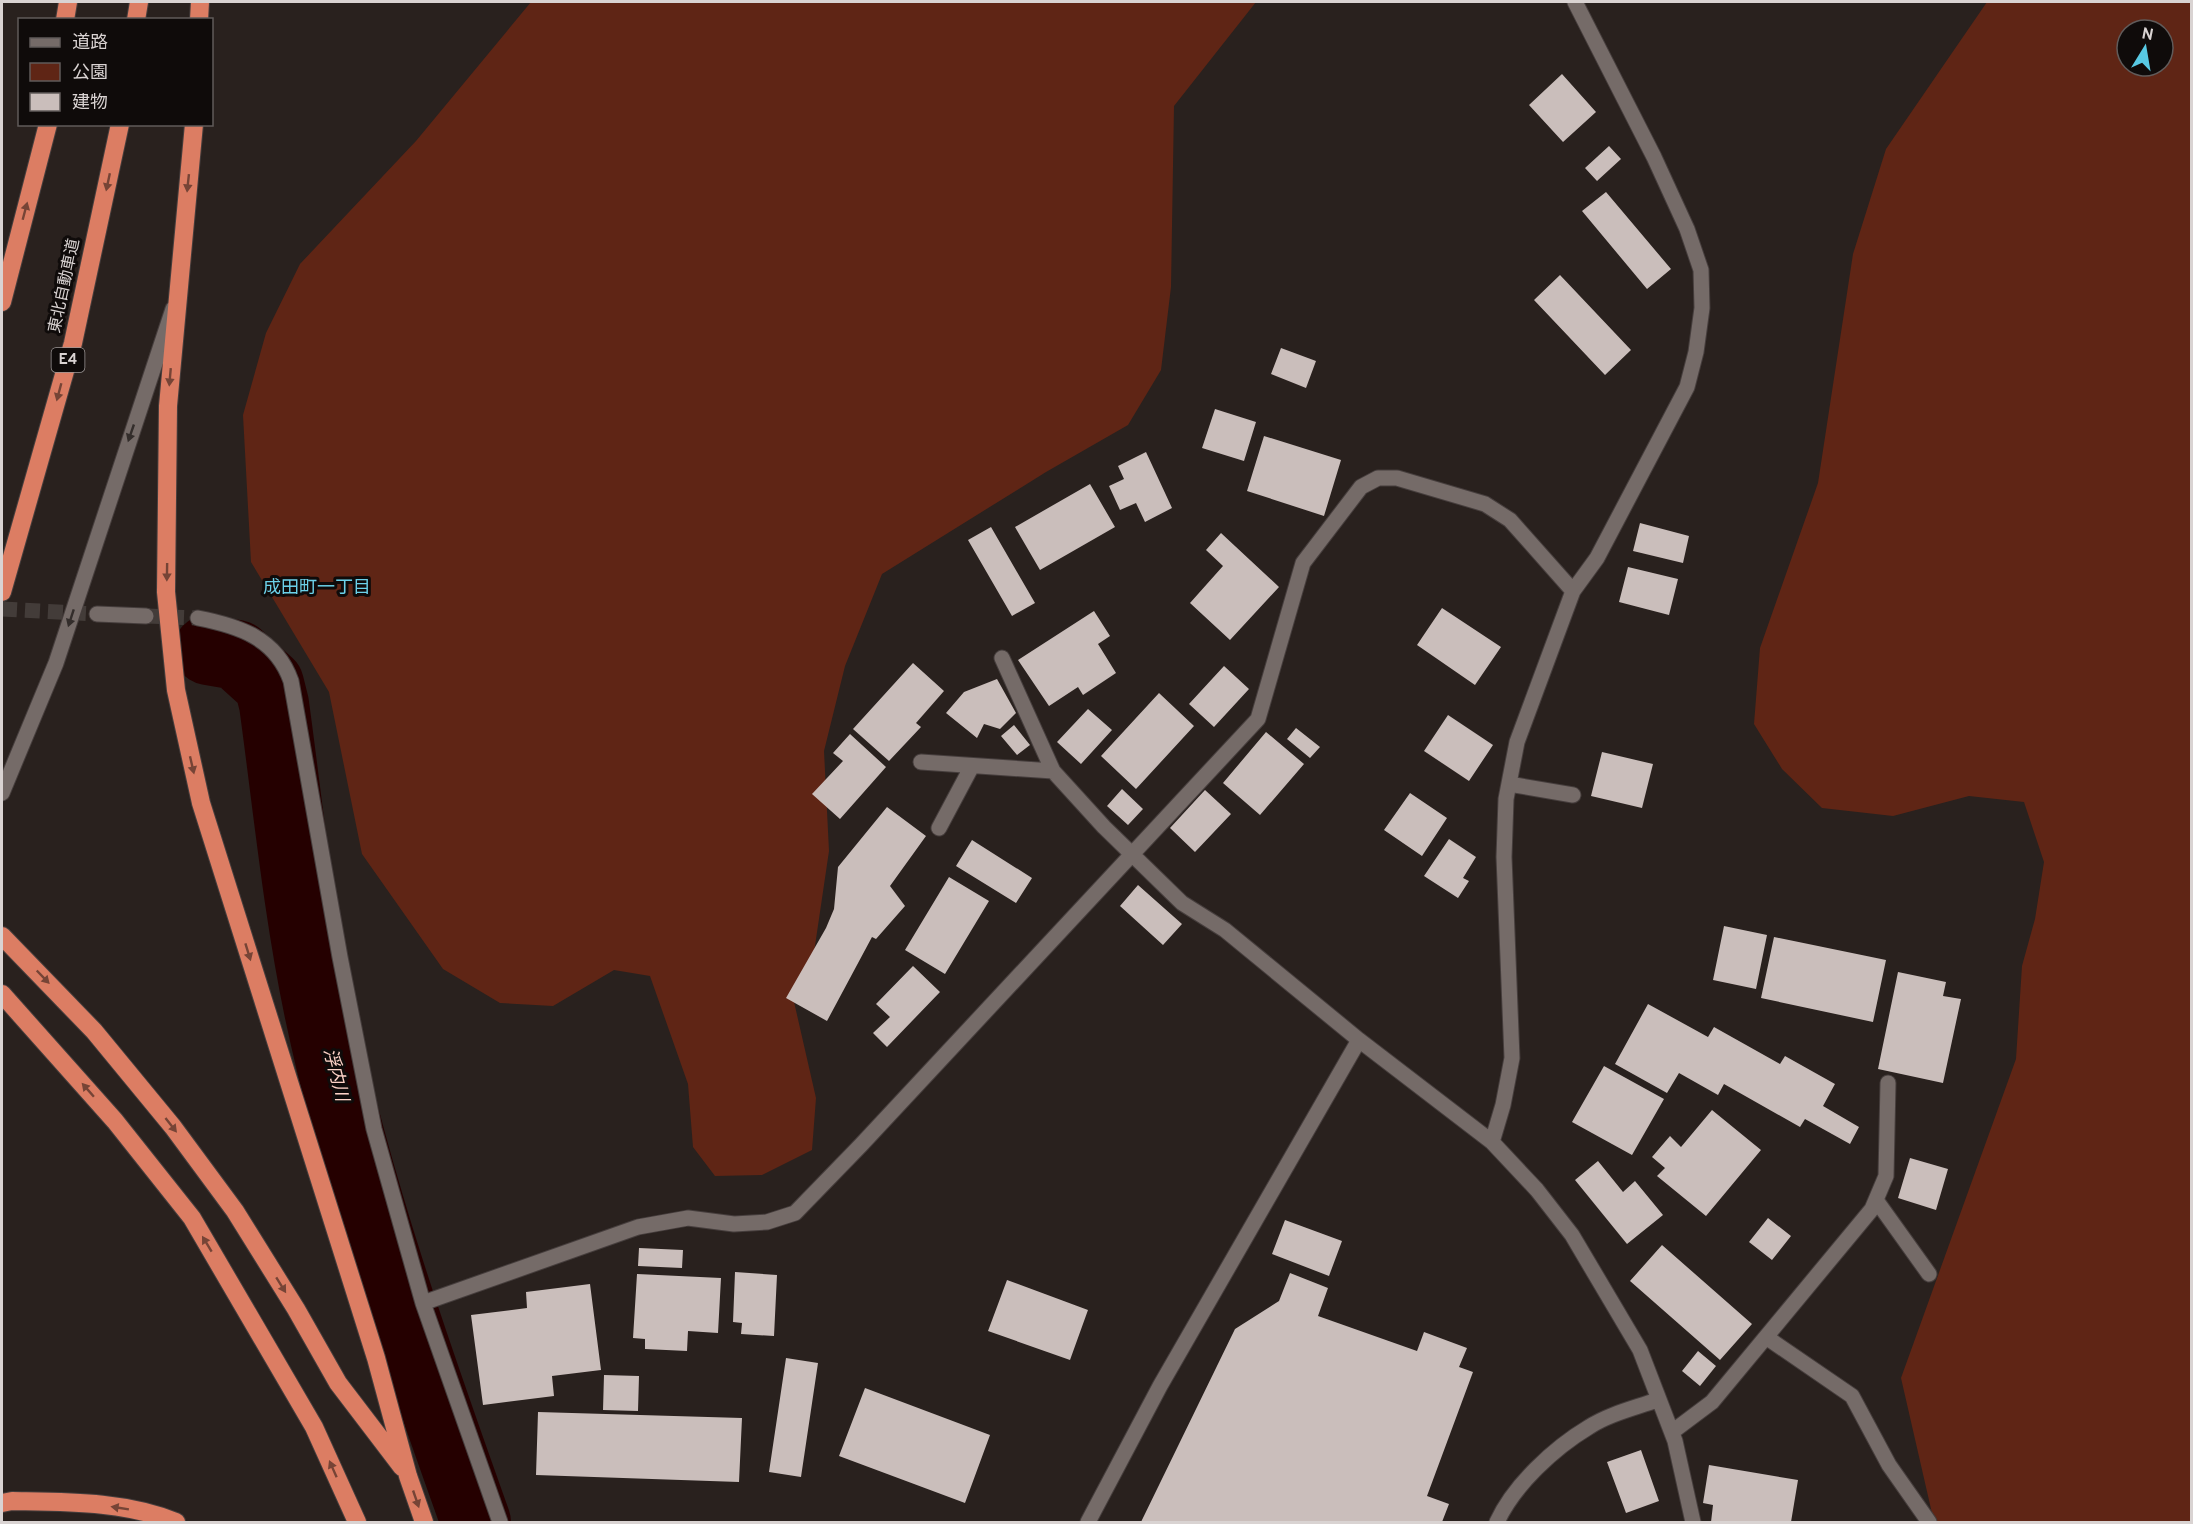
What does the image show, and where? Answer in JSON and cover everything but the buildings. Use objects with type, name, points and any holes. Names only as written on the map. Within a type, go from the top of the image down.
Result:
[{"type":"highway","points":[[65,18],[68,2]]},
{"type":"highway","points":[[136,18],[139,2]]},
{"type":"highway","points":[[199,18],[200,2]]},
{"type":"highway","points":[[2,302],[9,267],[47,126]]},
{"type":"highway","name":"東北自動車道","points":[[2,592],[73,343],[120,126]]},
{"type":"highway","points":[[194,126],[168,406],[166,592],[176,690],[201,803],[376,1359],[408,1476],[424,1522]]},
{"type":"highway","points":[[2,287],[9,267]]},
{"type":"highway","points":[[2,936],[94,1031],[172,1127],[235,1211],[296,1309],[338,1383],[408,1476]]},
{"type":"highway","points":[[2,994],[115,1121],[192,1218],[314,1427],[357,1522]]},
{"type":"highway","points":[[2,1503],[12,1501],[91,1503],[153,1513],[176,1522]]},
{"type":"street","points":[[1492,1142],[1503,1106],[1512,1058],[1504,857],[1509,784],[1525,720],[1574,591],[1597,558],[1686,387],[1696,352],[1702,308],[1701,270],[1687,229],[1654,157],[1575,2]]},
{"type":"street","points":[[2,793],[56,663],[177,298]]},
{"type":"street","points":[[423,1303],[638,1227],[688,1218],[734,1224],[767,1222],[795,1213],[1258,719],[1303,563],[1361,488],[1378,478],[1397,478],[1485,504],[1510,520],[1574,591]]},
{"type":"street","points":[[97,614],[146,616]]},
{"type":"street","points":[[198,618],[232,624],[261,639],[285,664],[291,681],[340,957],[374,1129],[423,1303],[500,1522]]},
{"type":"street","points":[[1002,658],[1053,771],[1182,903],[1225,930],[1359,1040],[1492,1142],[1537,1190],[1572,1235],[1640,1350],[1657,1400],[1672,1432],[1693,1522]]},
{"type":"street","points":[[921,762],[1053,771]]},
{"type":"street","points":[[939,828],[972,766]]},
{"type":"street","points":[[1509,784],[1573,795]]},
{"type":"street","points":[[1088,1522],[1160,1386],[1359,1040]]},
{"type":"street","points":[[1672,1432],[1712,1402],[1872,1209],[1886,1176],[1888,1083]]},
{"type":"street","points":[[1876,1200],[1929,1274]]},
{"type":"street","points":[[1766,1337],[1852,1396],[1895,1473],[1929,1522]]},
{"type":"street","points":[[1497,1522],[1527,1479],[1568,1440],[1591,1425],[1657,1400]]},
{"type":"green space","points":[[531,2],[1256,2],[1174,106],[1171,287],[1161,370],[1128,425],[1046,472],[882,574],[845,666],[824,751],[829,851],[812,966],[792,993],[816,1098],[812,1150],[762,1175],[715,1176],[693,1147],[688,1084],[650,976],[614,970],[553,1006],[500,1003],[443,969],[362,854],[329,692],[251,562],[243,415],[266,333],[300,264],[416,141]]},
{"type":"green space","points":[[1987,2],[2191,2],[2191,1522],[1934,1522],[1901,1378],[2016,1059],[2022,966],[2035,919],[2044,862],[2024,802],[1969,796],[1893,816],[1822,808],[1782,769],[1754,724],[1760,648],[1818,483],[1853,254],[1886,149]]},
{"type":"waterway","name":"浮内川","points":[[208,650],[237,655],[269,684],[274,704],[305,934],[334,1075],[389,1269],[476,1522]]},
{"type":"tunnel","points":[[2,609],[97,614]]},
{"type":"tunnel","points":[[146,616],[198,618]]},
{"type":"district","name":"成田町一丁目","points":[[317,588]]}]
